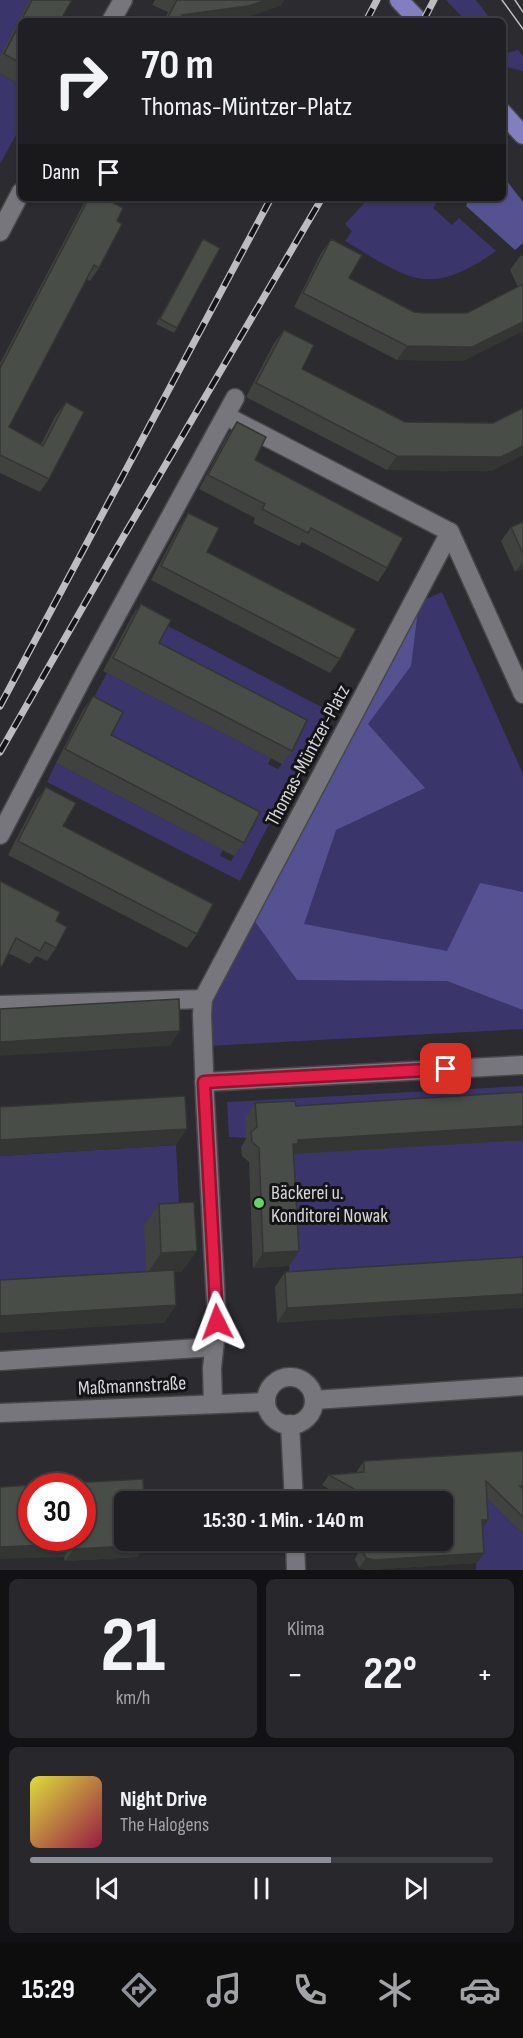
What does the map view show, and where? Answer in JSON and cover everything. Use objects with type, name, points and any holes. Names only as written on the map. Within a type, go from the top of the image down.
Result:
[{"type":"main road","points":[[399,0],[416,18]]},
{"type":"main road","points":[[506,116],[521,129]]},
{"type":"street","points":[[113,18],[123,0]]},
{"type":"street","points":[[0,232],[11,200]]},
{"type":"street","points":[[0,835],[85,673],[235,398]]},
{"type":"street","points":[[225,416],[450,532],[523,694]]},
{"type":"street","name":"Thomas-Müntzer-Platz","points":[[213,1404],[212,1368],[217,1322],[204,1082],[203,999],[450,532]]},
{"type":"street","points":[[0,1005],[203,999]]},
{"type":"street","points":[[204,1082],[523,1065]]},
{"type":"street","name":"Maßmannstraße","points":[[0,1361],[214,1347]]},
{"type":"street","points":[[293,1377],[308,1385],[314,1400],[312,1410],[305,1419],[296,1424],[276,1420],[269,1412],[266,1401],[267,1393],[277,1380],[293,1377]]},
{"type":"street","points":[[314,1400],[523,1386]]},
{"type":"street","name":"Maßmannstraße","points":[[0,1413],[266,1401]]},
{"type":"street","points":[[290,1424],[293,1491]]},
{"type":"street","points":[[295,1551],[296,1570]]},
{"type":"shaded area","points":[[0,0],[29,0],[18,18],[0,57]]},
{"type":"shaded area","points":[[446,0],[476,0],[490,18],[463,18]]},
{"type":"shaded area","points":[[518,50],[523,56],[523,71],[507,67],[506,53]]},
{"type":"shaded area","points":[[0,74],[18,83],[18,131],[0,164]]},
{"type":"shaded area","points":[[506,180],[523,202],[523,243],[515,250],[466,206],[468,201],[506,201]]},
{"type":"shaded area","points":[[366,201],[436,201],[433,208],[452,225],[459,218],[496,251],[473,266],[453,275],[435,279],[419,278],[403,274],[345,241],[352,231],[345,224]]},
{"type":"shaded area","points":[[442,592],[523,774],[523,1029],[209,1046],[207,1010],[419,602]]},
{"type":"shaded area","points":[[419,602],[411,666],[368,724],[425,788],[336,830],[304,924],[447,951],[480,883],[523,892],[523,1010],[447,981],[297,980],[254,920]]},
{"type":"shaded area","points":[[136,609],[327,710],[240,881],[47,782],[56,763],[223,850],[220,856],[231,861],[234,856],[101,749],[86,712],[107,673],[271,758],[268,764],[278,769],[282,764],[149,657],[131,618]]},
{"type":"shaded area","points":[[523,1086],[523,1106],[246,1138],[229,1137],[227,1102]]},
{"type":"shaded area","points":[[523,1140],[523,1272],[290,1286],[283,1163],[288,1154]]},
{"type":"shaded area","points":[[176,1145],[180,1222],[147,1288],[0,1297],[0,1156]]},
{"type":"shaded area","points":[[479,1491],[523,1534],[523,1570],[476,1570]]},
{"type":"building","points":[[32,0],[72,0],[62,18],[23,18]]},
{"type":"building","points":[[177,0],[267,0],[248,6],[182,15],[188,18],[168,18]]},
{"type":"building","points":[[18,27],[18,61],[4,54]]},
{"type":"building","points":[[87,201],[110,201],[123,208],[117,221],[122,224],[99,268],[94,265],[9,427],[43,446],[66,402],[84,412],[49,479],[0,455],[0,368]]},
{"type":"building","points":[[203,239],[220,248],[177,328],[160,319]]},
{"type":"building","points":[[331,239],[362,255],[349,278],[414,312],[467,313],[523,284],[523,322],[472,347],[407,346],[303,293]]},
{"type":"building","points":[[284,330],[314,345],[302,369],[405,422],[493,423],[523,408],[523,446],[501,457],[397,456],[256,383]]},
{"type":"building","points":[[237,422],[266,437],[255,460],[403,538],[387,568],[311,528],[308,533],[262,509],[265,504],[208,475]]},
{"type":"building","points":[[188,513],[219,528],[207,552],[356,629],[340,659],[161,566]]},
{"type":"building","points":[[523,522],[523,554],[511,527]]},
{"type":"building","points":[[141,604],[171,620],[159,643],[307,720],[292,751],[113,658]]},
{"type":"building","points":[[93,696],[123,712],[111,735],[260,812],[244,843],[65,749]]},
{"type":"building","points":[[46,787],[76,803],[63,826],[213,904],[197,934],[18,841]]},
{"type":"building","points":[[0,881],[60,912],[56,921],[67,927],[56,948],[45,942],[40,951],[16,938],[2,966],[0,965]]},
{"type":"building","points":[[179,999],[180,1031],[0,1042],[0,1009]]},
{"type":"building","points":[[523,1092],[523,1126],[298,1140],[298,1144],[293,1144],[299,1251],[263,1253],[259,1148],[252,1142],[251,1132],[257,1127],[255,1103],[295,1101],[296,1106]]},
{"type":"building","points":[[185,1096],[187,1129],[0,1140],[0,1107]]},
{"type":"building","points":[[194,1202],[197,1251],[161,1253],[159,1204]]},
{"type":"building","points":[[523,1257],[523,1294],[287,1308],[285,1272]]},
{"type":"building","points":[[174,1270],[176,1305],[0,1316],[0,1280]]},
{"type":"building","points":[[523,1451],[523,1486],[520,1486],[523,1489],[523,1517],[486,1481],[488,1520],[482,1520],[484,1553],[374,1560],[366,1558],[363,1551],[453,1551],[453,1491],[358,1491],[329,1475],[364,1472],[364,1461]]},
{"type":"building","points":[[143,1479],[144,1491],[114,1491],[114,1547],[96,1548],[96,1482]]},
{"type":"building","points":[[18,1486],[18,1546],[0,1547],[0,1487]]},
{"type":"tram line","points":[[502,0],[523,29]]},
{"type":"tram line","points":[[515,0],[523,12]]},
{"type":"railway","points":[[368,18],[377,0]]},
{"type":"railway","points":[[425,18],[434,0]]},
{"type":"railway","points":[[0,706],[269,201]]},
{"type":"railway","points":[[0,752],[320,201]]},
{"type":"place","name":"Bäckerei u. Konditorei Nowak","points":[[259,1203]]},
{"type":"route","points":[[217,1322],[204,1082],[446,1069]]}]
